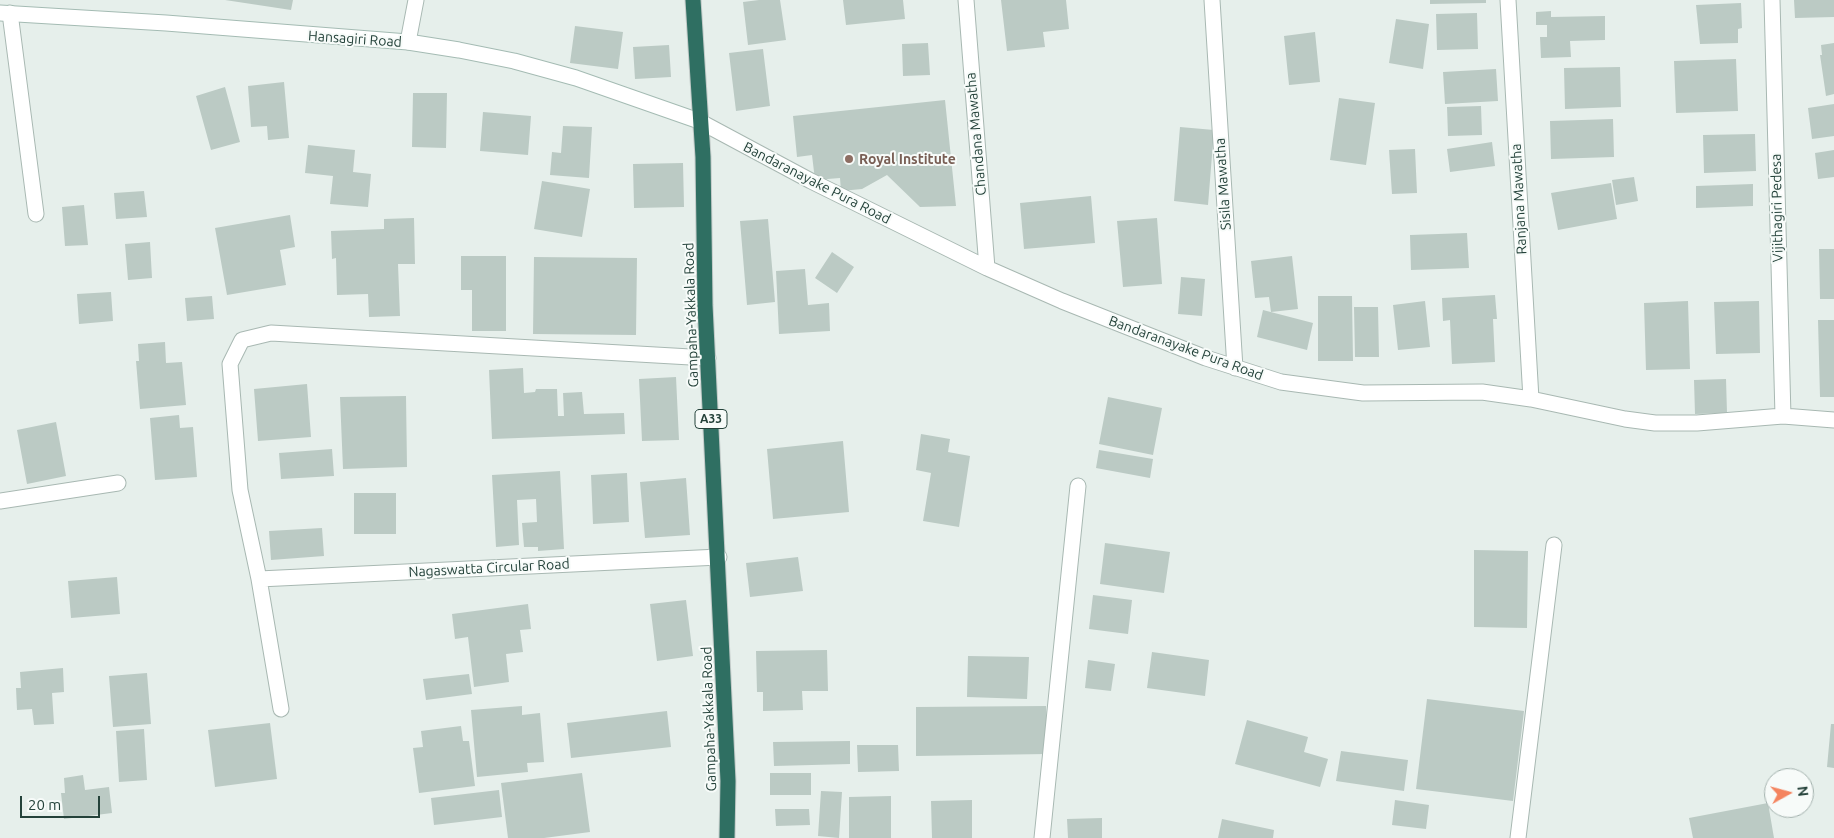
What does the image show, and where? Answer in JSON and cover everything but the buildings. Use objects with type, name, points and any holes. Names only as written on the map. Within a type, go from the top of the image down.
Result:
[{"type":"highway","name":"Gampaha-Yakkala Road","points":[[692,0],[703,157],[708,358],[719,557],[728,781],[727,838]]},
{"type":"street","points":[[408,42],[416,0]]},
{"type":"street","name":"Chandana Mawatha","points":[[966,0],[987,268]]},
{"type":"street","name":"Sisila Mawatha","points":[[1212,0],[1235,368]]},
{"type":"street","name":"Ranjana Mawatha","points":[[1508,0],[1531,399]]},
{"type":"street","name":"Vijithagiri Pedesa","points":[[1772,0],[1782,416]]},
{"type":"street","points":[[5,13],[36,214]]},
{"type":"street","name":"Hansagiri Road","points":[[5,13],[166,23],[408,42],[514,61],[576,78],[699,121]]},
{"type":"street","name":"Bandaranayake Pura Road","points":[[699,121],[819,185],[987,268],[1062,301],[1235,368],[1281,382],[1363,393],[1482,392],[1531,399],[1625,419],[1654,423],[1697,423],[1782,416],[1834,420]]},
{"type":"street","points":[[281,709],[259,579],[240,490],[230,364],[242,340],[272,333],[708,358]]},
{"type":"street","points":[[0,501],[118,483]]},
{"type":"street","points":[[1042,838],[1078,486]]},
{"type":"street","points":[[1518,838],[1554,545]]},
{"type":"street","name":"Nagaswatta Circular Road","points":[[259,579],[719,557]]},
{"type":"place","name":"Royal Institute","points":[[849,159]]}]
